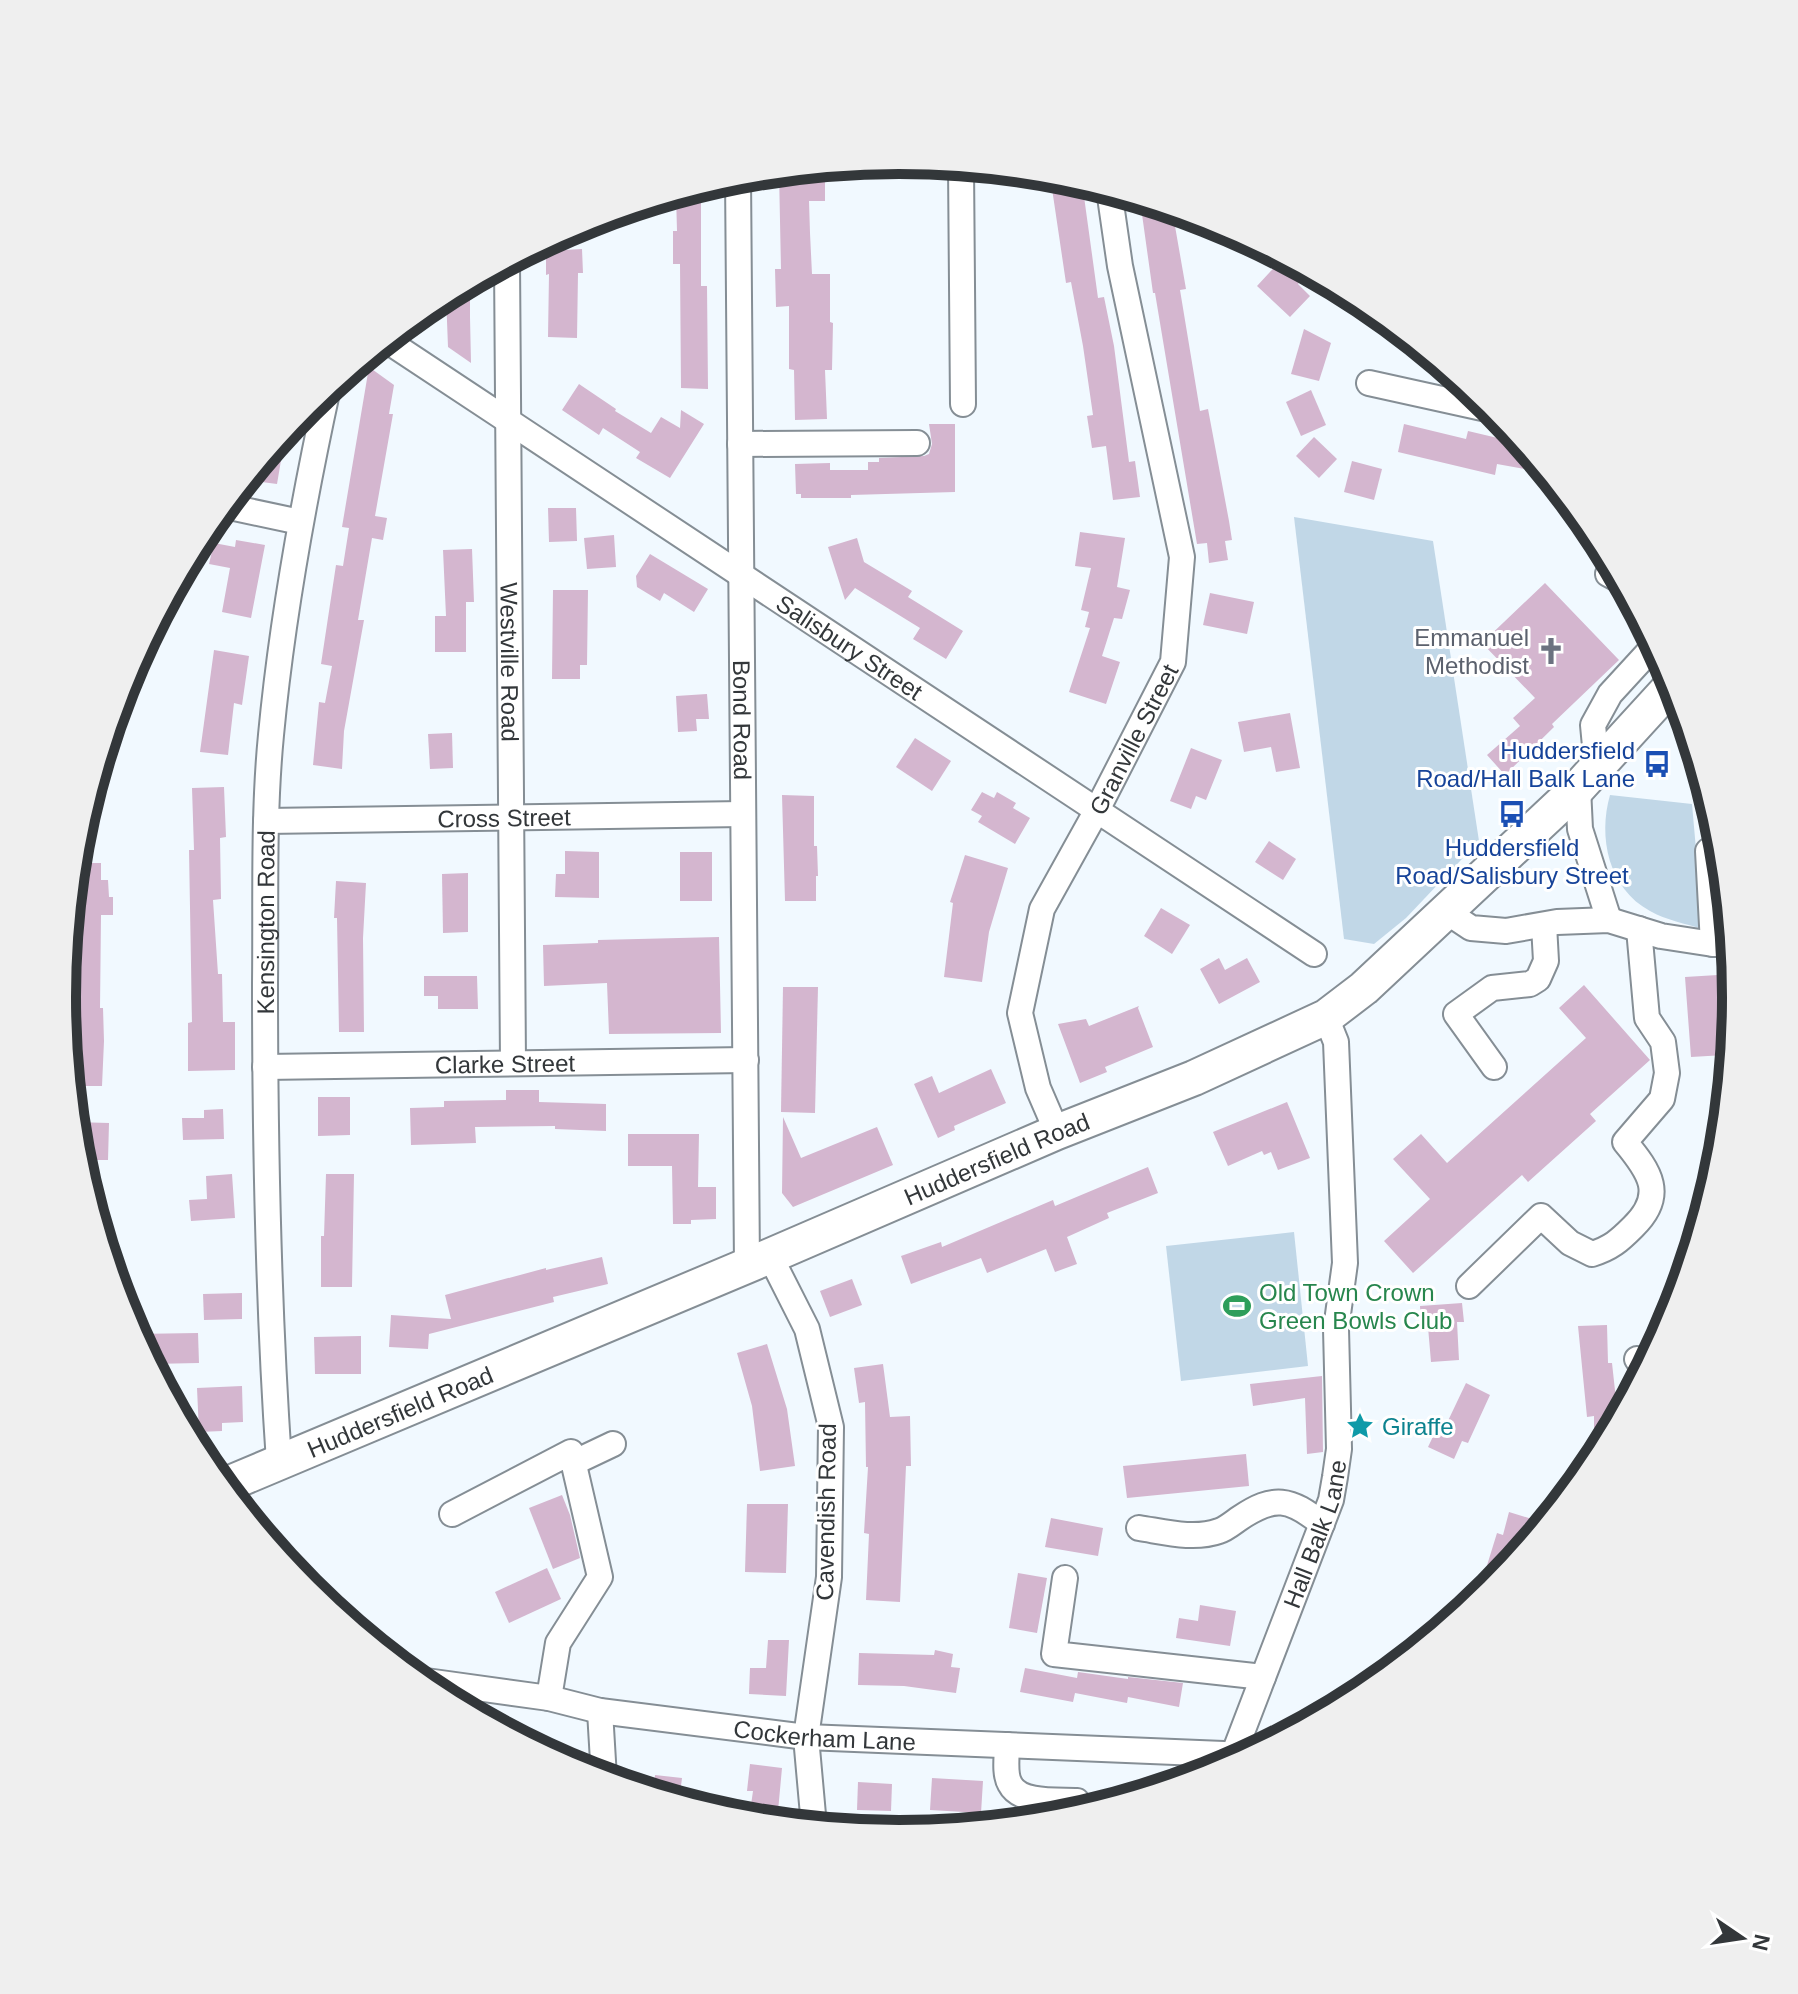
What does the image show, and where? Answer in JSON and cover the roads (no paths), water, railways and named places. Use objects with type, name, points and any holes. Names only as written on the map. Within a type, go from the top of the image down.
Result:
[{"type":"highway","name":"Huddersfield Road","points":[[234,1481],[1057,1132],[1194,1078],[1326,1017],[1364,988],[1447,912],[1587,778],[1664,694]]},
{"type":"street","points":[[961,177],[963,404]]},
{"type":"street","name":"Bond Road","points":[[738,190],[746,1060],[759,1261]]},
{"type":"street","name":"Granville Street","points":[[1057,1132],[1038,1088],[1020,1013],[1042,909],[1173,662],[1182,557],[1120,266],[1111,202]]},
{"type":"street","name":"Westville Road","points":[[507,274],[513,1063]]},
{"type":"street","name":"Salisbury Street","points":[[395,346],[1314,954]]},
{"type":"street","points":[[1369,383],[1471,405]]},
{"type":"street","name":"Kensington Road","points":[[279,1462],[271,1348],[265,1067],[266,821],[271,735],[300,522],[324,409]]},
{"type":"street","points":[[740,444],[917,443]]},
{"type":"street","points":[[237,509],[300,522]]},
{"type":"street","points":[[1609,920],[1580,829],[1593,725],[1610,694],[1647,654]]},
{"type":"street","name":"Cross Street","points":[[266,821],[743,814]]},
{"type":"street","points":[[1708,851],[1717,910]]},
{"type":"street","points":[[1447,912],[1471,928],[1506,931],[1609,920],[1661,936],[1720,944]]},
{"type":"street","points":[[1494,1067],[1456,1014],[1492,988],[1530,984],[1538,979],[1546,961],[1544,925]]},
{"type":"street","points":[[1469,1286],[1541,1216],[1570,1243],[1592,1254],[1612,1248],[1648,1213],[1652,1190],[1645,1166],[1625,1142],[1662,1099],[1667,1073],[1663,1042],[1647,1018],[1639,929]]},
{"type":"street","name":"Hall Balk Lane","points":[[1244,1744],[1263,1677],[1331,1500],[1339,1449],[1336,1329],[1345,1263],[1336,1042],[1326,1017]]},
{"type":"street","name":"Clarke Street","points":[[265,1067],[746,1060]]},
{"type":"street","name":"Cavendish Road","points":[[759,1261],[807,1329],[831,1427],[829,1577],[806,1737],[813,1815]]},
{"type":"street","points":[[573,1463],[613,1444]]},
{"type":"street","points":[[452,1514],[571,1452],[600,1577],[558,1643],[549,1698]]},
{"type":"street","points":[[1139,1528],[1193,1535],[1220,1531],[1258,1506],[1282,1501],[1303,1508],[1322,1524]]},
{"type":"street","points":[[1065,1578],[1054,1654],[1263,1677]]},
{"type":"street","name":"Cockerham Lane","points":[[446,1684],[549,1698],[600,1711],[806,1737],[1222,1753]]},
{"type":"street","points":[[600,1711],[603,1764]]},
{"type":"street","points":[[1007,1745],[1009,1783],[1018,1792],[1038,1799],[1074,1801]]},
{"type":"place","name":"Emmanuel Methodist","points":[[1551,651]]},
{"type":"place","name":"Huddersfield Road/Hall Balk Lane","points":[[1657,764]]},
{"type":"place","name":"Huddersfield Road/Salisbury Street","points":[[1512,814]]},
{"type":"place","name":"Old Town Crown Green Bowls Club","points":[[1237,1306]]},
{"type":"place","name":"Giraffe","points":[[1360,1426]]}]
